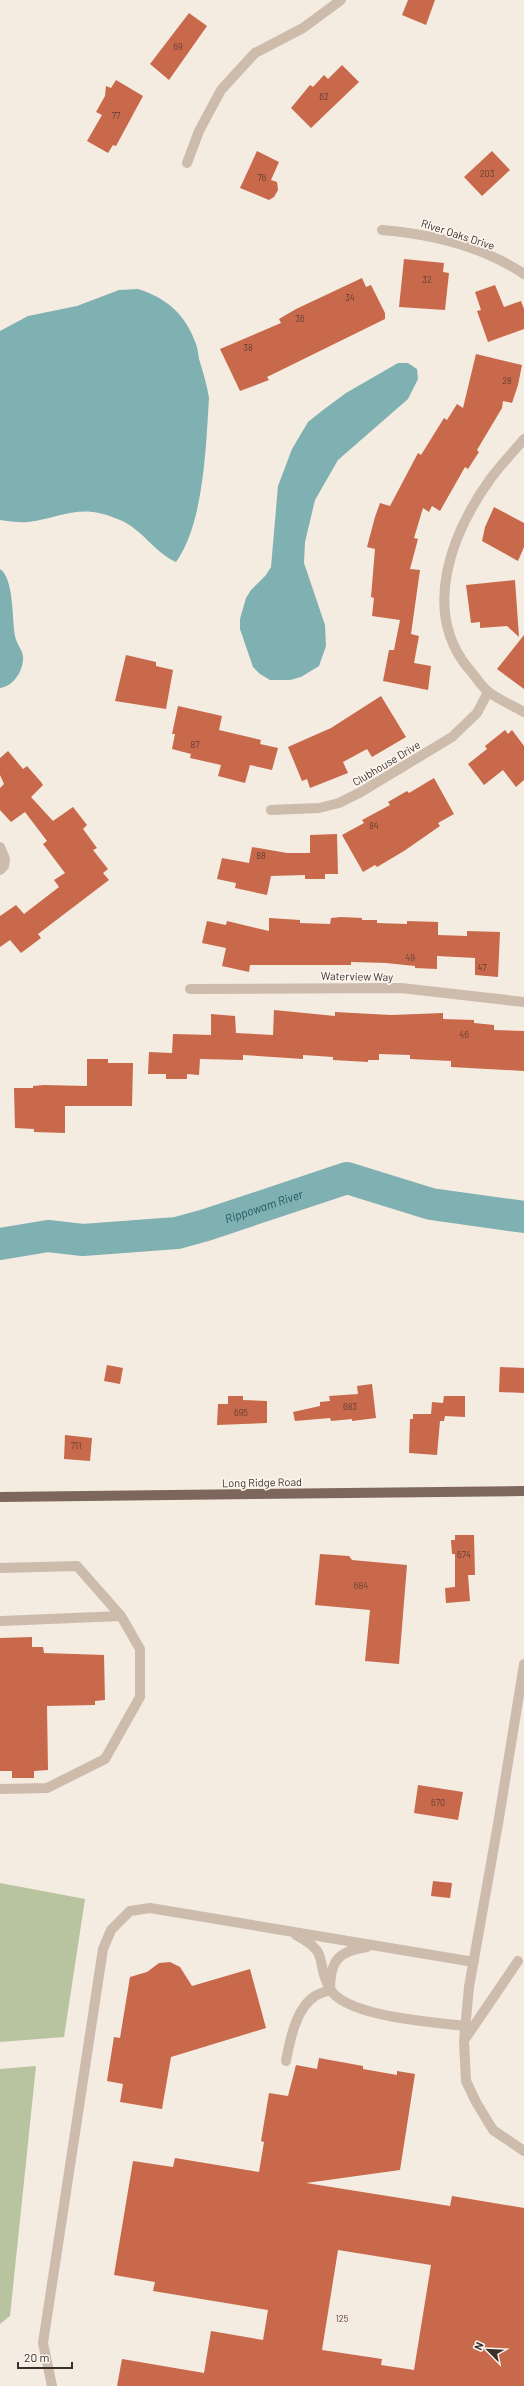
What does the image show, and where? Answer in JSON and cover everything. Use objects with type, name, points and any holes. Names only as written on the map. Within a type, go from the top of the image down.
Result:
[{"type":"main road","name":"Long Ridge Road","points":[[0,1497],[524,1491]]},
{"type":"street","points":[[187,163],[199,131],[221,90],[255,53],[303,28],[341,0]]},
{"type":"street","name":"River Oaks Drive","points":[[382,230],[417,233],[437,237],[509,264],[524,274]]},
{"type":"street","points":[[524,439],[491,478],[478,498],[464,524],[450,559],[443,588],[444,612],[453,646],[488,692],[524,712]]},
{"type":"street","name":"Clubhouse Drive","points":[[271,810],[319,808],[339,802],[362,792],[452,737],[477,713],[488,692]]},
{"type":"street","points":[[0,847],[5,859],[4,866],[0,870]]},
{"type":"street","name":"Waterview Way","points":[[190,989],[401,988],[524,1002]]},
{"type":"street","points":[[0,1568],[77,1566],[121,1616],[140,1649],[140,1697],[105,1759],[47,1788],[0,1789]]},
{"type":"street","points":[[1,1621],[121,1616]]},
{"type":"street","points":[[524,1664],[474,1962],[468,1987],[464,2041],[466,2081],[476,2102],[493,2130],[524,2151]]},
{"type":"street","points":[[52,2386],[42,2342],[103,1949],[111,1930],[130,1911],[150,1908],[474,1962]]},
{"type":"street","points":[[289,1931],[312,1944],[320,1954],[323,1972],[330,1990],[344,2002],[371,2013],[465,2026]]},
{"type":"street","points":[[330,1990],[330,1975],[336,1960],[351,1949],[376,1945]]},
{"type":"street","points":[[464,2041],[518,1961]]},
{"type":"street","points":[[286,2061],[292,2032],[304,2008],[314,1996],[330,1990]]},
{"type":"green space","points":[[0,1883],[85,1899],[64,2037],[0,2042]]},
{"type":"green space","points":[[36,2066],[10,2316],[0,2324],[0,2069]]},
{"type":"water","points":[[138,289],[158,297],[174,309],[187,324],[197,346],[209,398],[205,461],[198,506],[193,527],[176,562],[168,558],[128,524],[94,512],[73,512],[28,522],[0,520],[0,331],[28,316],[77,306],[119,290]]},
{"type":"water","points":[[398,363],[408,363],[417,369],[418,379],[408,399],[338,460],[315,500],[305,542],[304,563],[325,625],[326,646],[319,666],[301,677],[290,680],[270,680],[260,674],[253,667],[240,629],[240,619],[246,598],[271,567],[278,486],[292,449],[308,422],[346,393]]},
{"type":"water","points":[[0,569],[5,574],[8,581],[12,600],[15,636],[23,656],[23,661],[20,672],[14,681],[5,687],[0,688]]},
{"type":"building","points":[[408,0],[435,0],[426,25],[402,15]]},
{"type":"building","points":[[189,13],[207,26],[169,80],[150,64]]},
{"type":"building","points":[[342,65],[359,82],[311,128],[291,108],[310,85],[313,87],[324,75],[328,79]]},
{"type":"building","points":[[116,80],[143,96],[116,146],[113,145],[108,153],[87,141],[102,115],[96,112],[105,96],[106,86],[111,88]]},
{"type":"building","points":[[257,151],[279,162],[271,180],[277,182],[278,190],[274,197],[269,200],[240,188]]},
{"type":"building","points":[[492,151],[510,170],[482,196],[464,177]]},
{"type":"building","points":[[404,259],[444,263],[443,272],[449,273],[445,310],[399,307]]},
{"type":"building","points":[[362,278],[366,287],[371,285],[385,313],[385,319],[267,377],[269,380],[240,391],[220,349],[281,323],[279,319],[296,309]]},
{"type":"building","points":[[495,285],[504,307],[521,301],[524,309],[524,329],[488,342],[477,311],[481,310],[475,292]]},
{"type":"building","points":[[476,354],[522,365],[518,385],[512,403],[503,401],[502,408],[477,450],[479,452],[468,469],[465,467],[440,511],[432,506],[429,512],[423,508],[414,538],[418,539],[410,569],[420,570],[411,634],[419,636],[414,663],[431,666],[428,690],[383,681],[389,650],[394,650],[400,620],[372,616],[374,598],[371,597],[375,549],[367,547],[375,517],[380,503],[390,506],[418,453],[421,455],[444,418],[447,420],[457,404],[463,408]]},
{"type":"building","points":[[494,507],[524,523],[524,547],[518,561],[482,541],[485,527]]},
{"type":"building","points":[[515,580],[519,637],[507,626],[480,628],[480,622],[471,623],[466,585]]},
{"type":"building","points":[[524,635],[524,689],[497,669]]},
{"type":"building","points":[[126,655],[156,662],[156,666],[173,670],[166,709],[115,701]]},
{"type":"building","points":[[381,696],[406,737],[372,757],[367,749],[343,762],[348,773],[310,788],[307,779],[302,781],[288,747],[331,728]]},
{"type":"building","points":[[178,706],[222,716],[219,730],[261,740],[260,744],[278,748],[272,770],[250,765],[245,783],[218,776],[221,765],[190,758],[191,754],[172,749],[175,734],[172,734]]},
{"type":"building","points":[[505,730],[508,734],[512,730],[524,746],[524,780],[516,787],[503,770],[484,785],[468,764],[487,749],[485,746]]},
{"type":"building","points":[[8,751],[23,769],[27,766],[43,785],[31,797],[53,821],[73,807],[87,825],[83,829],[97,848],[93,850],[108,869],[103,873],[109,880],[38,934],[41,938],[21,953],[10,940],[0,947],[0,916],[16,905],[24,914],[59,887],[54,880],[65,873],[43,844],[47,841],[25,812],[11,822],[0,810],[0,788],[4,784],[0,775],[0,758]]},
{"type":"building","points":[[434,778],[454,814],[438,823],[440,826],[404,851],[377,867],[375,865],[363,872],[342,835],[364,823],[362,820],[390,805],[388,802],[407,791],[409,793]]},
{"type":"building","points":[[337,834],[338,874],[325,874],[325,879],[305,879],[305,875],[271,876],[267,895],[235,888],[236,883],[217,879],[222,858],[249,863],[252,847],[287,853],[310,853],[310,835]]},
{"type":"building","points":[[341,917],[362,918],[362,920],[377,920],[377,923],[407,924],[407,921],[438,922],[438,935],[467,936],[467,931],[500,932],[498,977],[475,975],[475,958],[437,956],[437,969],[415,968],[415,966],[386,963],[351,962],[351,965],[250,965],[249,972],[222,966],[226,948],[202,943],[207,921],[226,925],[227,921],[269,931],[269,918],[300,920],[300,923],[330,924],[331,918]]},
{"type":"building","points":[[274,1010],[335,1016],[335,1012],[391,1015],[443,1013],[443,1019],[474,1020],[474,1023],[494,1025],[494,1030],[524,1031],[524,1071],[451,1067],[451,1061],[410,1059],[410,1055],[379,1054],[379,1060],[368,1060],[368,1062],[333,1060],[333,1057],[303,1055],[303,1059],[243,1055],[243,1060],[200,1059],[199,1075],[187,1074],[187,1079],[166,1079],[166,1074],[148,1074],[149,1052],[172,1053],[173,1034],[211,1035],[211,1014],[235,1016],[236,1033],[273,1035]]},
{"type":"building","points":[[87,1059],[108,1059],[108,1063],[133,1063],[132,1106],[65,1106],[65,1133],[34,1132],[34,1129],[15,1128],[14,1088],[33,1088],[33,1086],[44,1085],[87,1086]]},
{"type":"building","points":[[107,1365],[123,1368],[120,1384],[104,1381]]},
{"type":"building","points":[[500,1367],[524,1368],[524,1393],[499,1392]]},
{"type":"building","points":[[372,1384],[376,1418],[352,1421],[352,1419],[331,1421],[330,1418],[295,1421],[293,1412],[320,1406],[320,1402],[330,1401],[329,1396],[358,1394],[357,1386]]},
{"type":"building","points":[[228,1396],[243,1396],[243,1400],[267,1401],[267,1423],[217,1425],[218,1404],[228,1404]]},
{"type":"building","points":[[444,1396],[465,1396],[465,1417],[445,1416],[444,1421],[440,1421],[437,1455],[409,1453],[410,1419],[413,1419],[413,1414],[431,1414],[432,1402],[443,1403]]},
{"type":"building","points":[[65,1435],[92,1438],[90,1461],[64,1459]]},
{"type":"building","points":[[455,1535],[474,1535],[475,1575],[468,1575],[470,1601],[446,1603],[445,1588],[455,1587],[455,1554],[452,1554],[451,1540],[455,1540]]},
{"type":"building","points":[[320,1554],[349,1556],[352,1560],[407,1565],[399,1664],[365,1661],[370,1610],[315,1605]]},
{"type":"building","points":[[32,1637],[32,1647],[43,1647],[44,1653],[104,1655],[105,1700],[95,1701],[95,1705],[47,1706],[48,1770],[34,1771],[34,1778],[12,1778],[12,1771],[0,1771],[0,1638]]},
{"type":"building","points":[[418,1785],[463,1792],[458,1820],[414,1813]]},
{"type":"building","points":[[433,1881],[452,1883],[450,1898],[431,1896]]},
{"type":"building","points":[[170,1962],[180,1967],[192,1986],[250,1969],[266,2028],[171,2057],[162,2109],[120,2102],[123,2084],[107,2081],[114,2037],[120,2038],[130,1977],[147,1972],[159,1963]]},
{"type":"building","points":[[319,2058],[363,2066],[363,2069],[397,2075],[397,2071],[415,2074],[400,2170],[306,2183],[450,2206],[452,2196],[524,2208],[524,2386],[117,2386],[122,2359],[204,2373],[211,2331],[263,2340],[268,2310],[153,2291],[155,2282],[114,2275],[133,2161],[173,2167],[175,2158],[259,2172],[264,2142],[261,2141],[269,2093],[288,2096],[296,2065],[317,2069]],"holes":[[[338,2250],[431,2265],[414,2370],[381,2365],[382,2359],[322,2350]]]},
{"type":"waterway","name":"Rippowam River","points":[[0,1244],[48,1236],[83,1240],[177,1233],[206,1225],[347,1178],[431,1204],[524,1217]]}]
